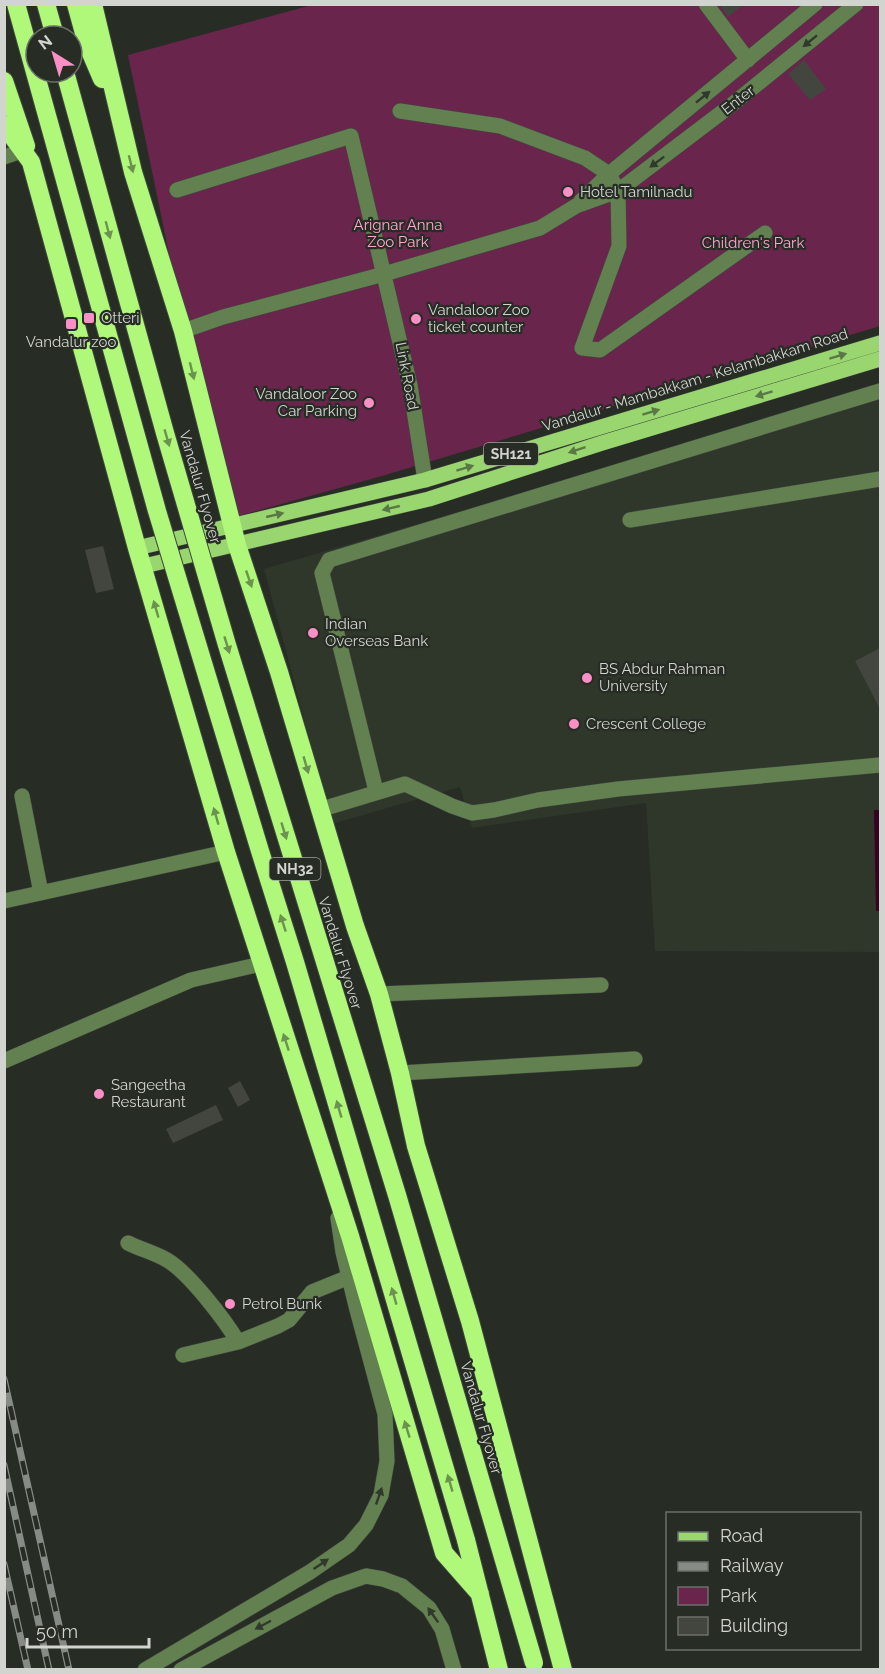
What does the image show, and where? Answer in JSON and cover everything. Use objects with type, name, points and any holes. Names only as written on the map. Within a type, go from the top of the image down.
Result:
[{"type":"highway","name":"NH32","points":[[16,4],[157,511],[256,840],[299,973],[466,1540],[499,1670]]},
{"type":"highway","points":[[46,4],[52,24]]},
{"type":"highway","points":[[76,4],[87,44],[122,128]]},
{"type":"highway","points":[[93,4],[133,172],[183,332],[237,545],[279,672],[355,926],[379,994],[416,1146],[470,1321],[562,1670]]},
{"type":"highway","points":[[4,81],[19,157],[144,566],[226,852],[334,1189],[444,1553],[480,1594]]},
{"type":"highway","name":"Vandalur Flyover","points":[[68,84],[149,376],[227,645],[397,1195],[535,1666]]},
{"type":"highway","points":[[4,125],[19,157]]},
{"type":"main road","name":"Vandalur - Mambakkam - Kelambakkam Road","points":[[137,548],[425,480],[880,343]]},
{"type":"main road","name":"SH121","points":[[144,566],[429,499],[602,442],[880,359]]},
{"type":"street","points":[[706,4],[748,60]]},
{"type":"street","points":[[183,332],[223,317],[384,274],[540,228],[576,206],[609,174],[815,4]]},
{"type":"street","name":"Enter","points":[[576,206],[618,191],[734,104],[856,4]]},
{"type":"street","points":[[400,111],[500,126],[585,158],[609,174],[618,191],[619,246],[582,348],[600,350],[765,234]]},
{"type":"street","name":"Link Road","points":[[177,190],[351,136],[410,385],[425,480]]},
{"type":"street","points":[[376,791],[322,573],[329,560],[880,391]]},
{"type":"street","points":[[630,520],[880,479]]},
{"type":"street","points":[[319,810],[405,784],[472,813],[538,800],[618,789],[880,765]]},
{"type":"street","points":[[22,796],[41,893]]},
{"type":"street","points":[[4,901],[226,852]]},
{"type":"street","points":[[4,1061],[191,980],[261,964]]},
{"type":"street","points":[[379,994],[601,985]]},
{"type":"street","points":[[400,1073],[635,1059]]},
{"type":"street","points":[[145,1670],[310,1572],[349,1545],[366,1525],[381,1495],[387,1461],[385,1413],[343,1252],[334,1189]]},
{"type":"street","points":[[128,1244],[167,1260],[180,1271],[230,1327],[238,1342]]},
{"type":"street","points":[[183,1354],[238,1342],[289,1320],[312,1292],[349,1277]]},
{"type":"street","points":[[181,1670],[332,1588],[366,1576],[402,1586],[429,1608],[442,1629],[454,1670]]},
{"type":"shaded area","name":"BS Abdur Rahman University","points":[[880,383],[880,952],[655,951],[646,803],[472,828],[460,787],[332,824],[264,569],[693,443]]},
{"type":"shaded area","points":[[874,810],[880,810],[880,911],[876,911]]},
{"type":"green space","name":"Arignar Anna Zoo Park","points":[[312,5],[880,5],[880,326],[382,476],[224,520],[128,55]]},
{"type":"building","points":[[719,4],[744,4],[728,17]]},
{"type":"building","points":[[804,60],[826,89],[810,100],[788,74]]},
{"type":"building","points":[[103,546],[114,589],[96,593],[85,550]]},
{"type":"building","points":[[880,648],[880,709],[855,661]]},
{"type":"building","points":[[240,1081],[250,1100],[238,1107],[228,1088]]},
{"type":"building","points":[[216,1105],[223,1120],[173,1143],[166,1129]]},
{"type":"railway","points":[[4,1379],[69,1670]]},
{"type":"railway","points":[[4,1465],[49,1670]]},
{"type":"railway","points":[[4,1564],[28,1670]]},
{"type":"place","name":"Hotel Tamilnadu","points":[[568,192]]},
{"type":"place","name":"Otteri","points":[[89,318]]},
{"type":"place","name":"Vandaloor Zoo ticket counter","points":[[416,319]]},
{"type":"place","name":"Vandalur zoo","points":[[71,324]]},
{"type":"place","name":"Vandaloor Zoo Car Parking","points":[[369,403]]},
{"type":"place","name":"Indian Overseas Bank","points":[[313,633]]},
{"type":"place","name":"BS Abdur Rahman University","points":[[587,678]]},
{"type":"place","name":"Crescent College","points":[[574,724]]},
{"type":"place","name":"Sangeetha Restaurant","points":[[99,1094]]},
{"type":"place","name":"Petrol Bunk","points":[[230,1304]]},
{"type":"park label","name":"Children's Park","points":[[753,243]]}]
